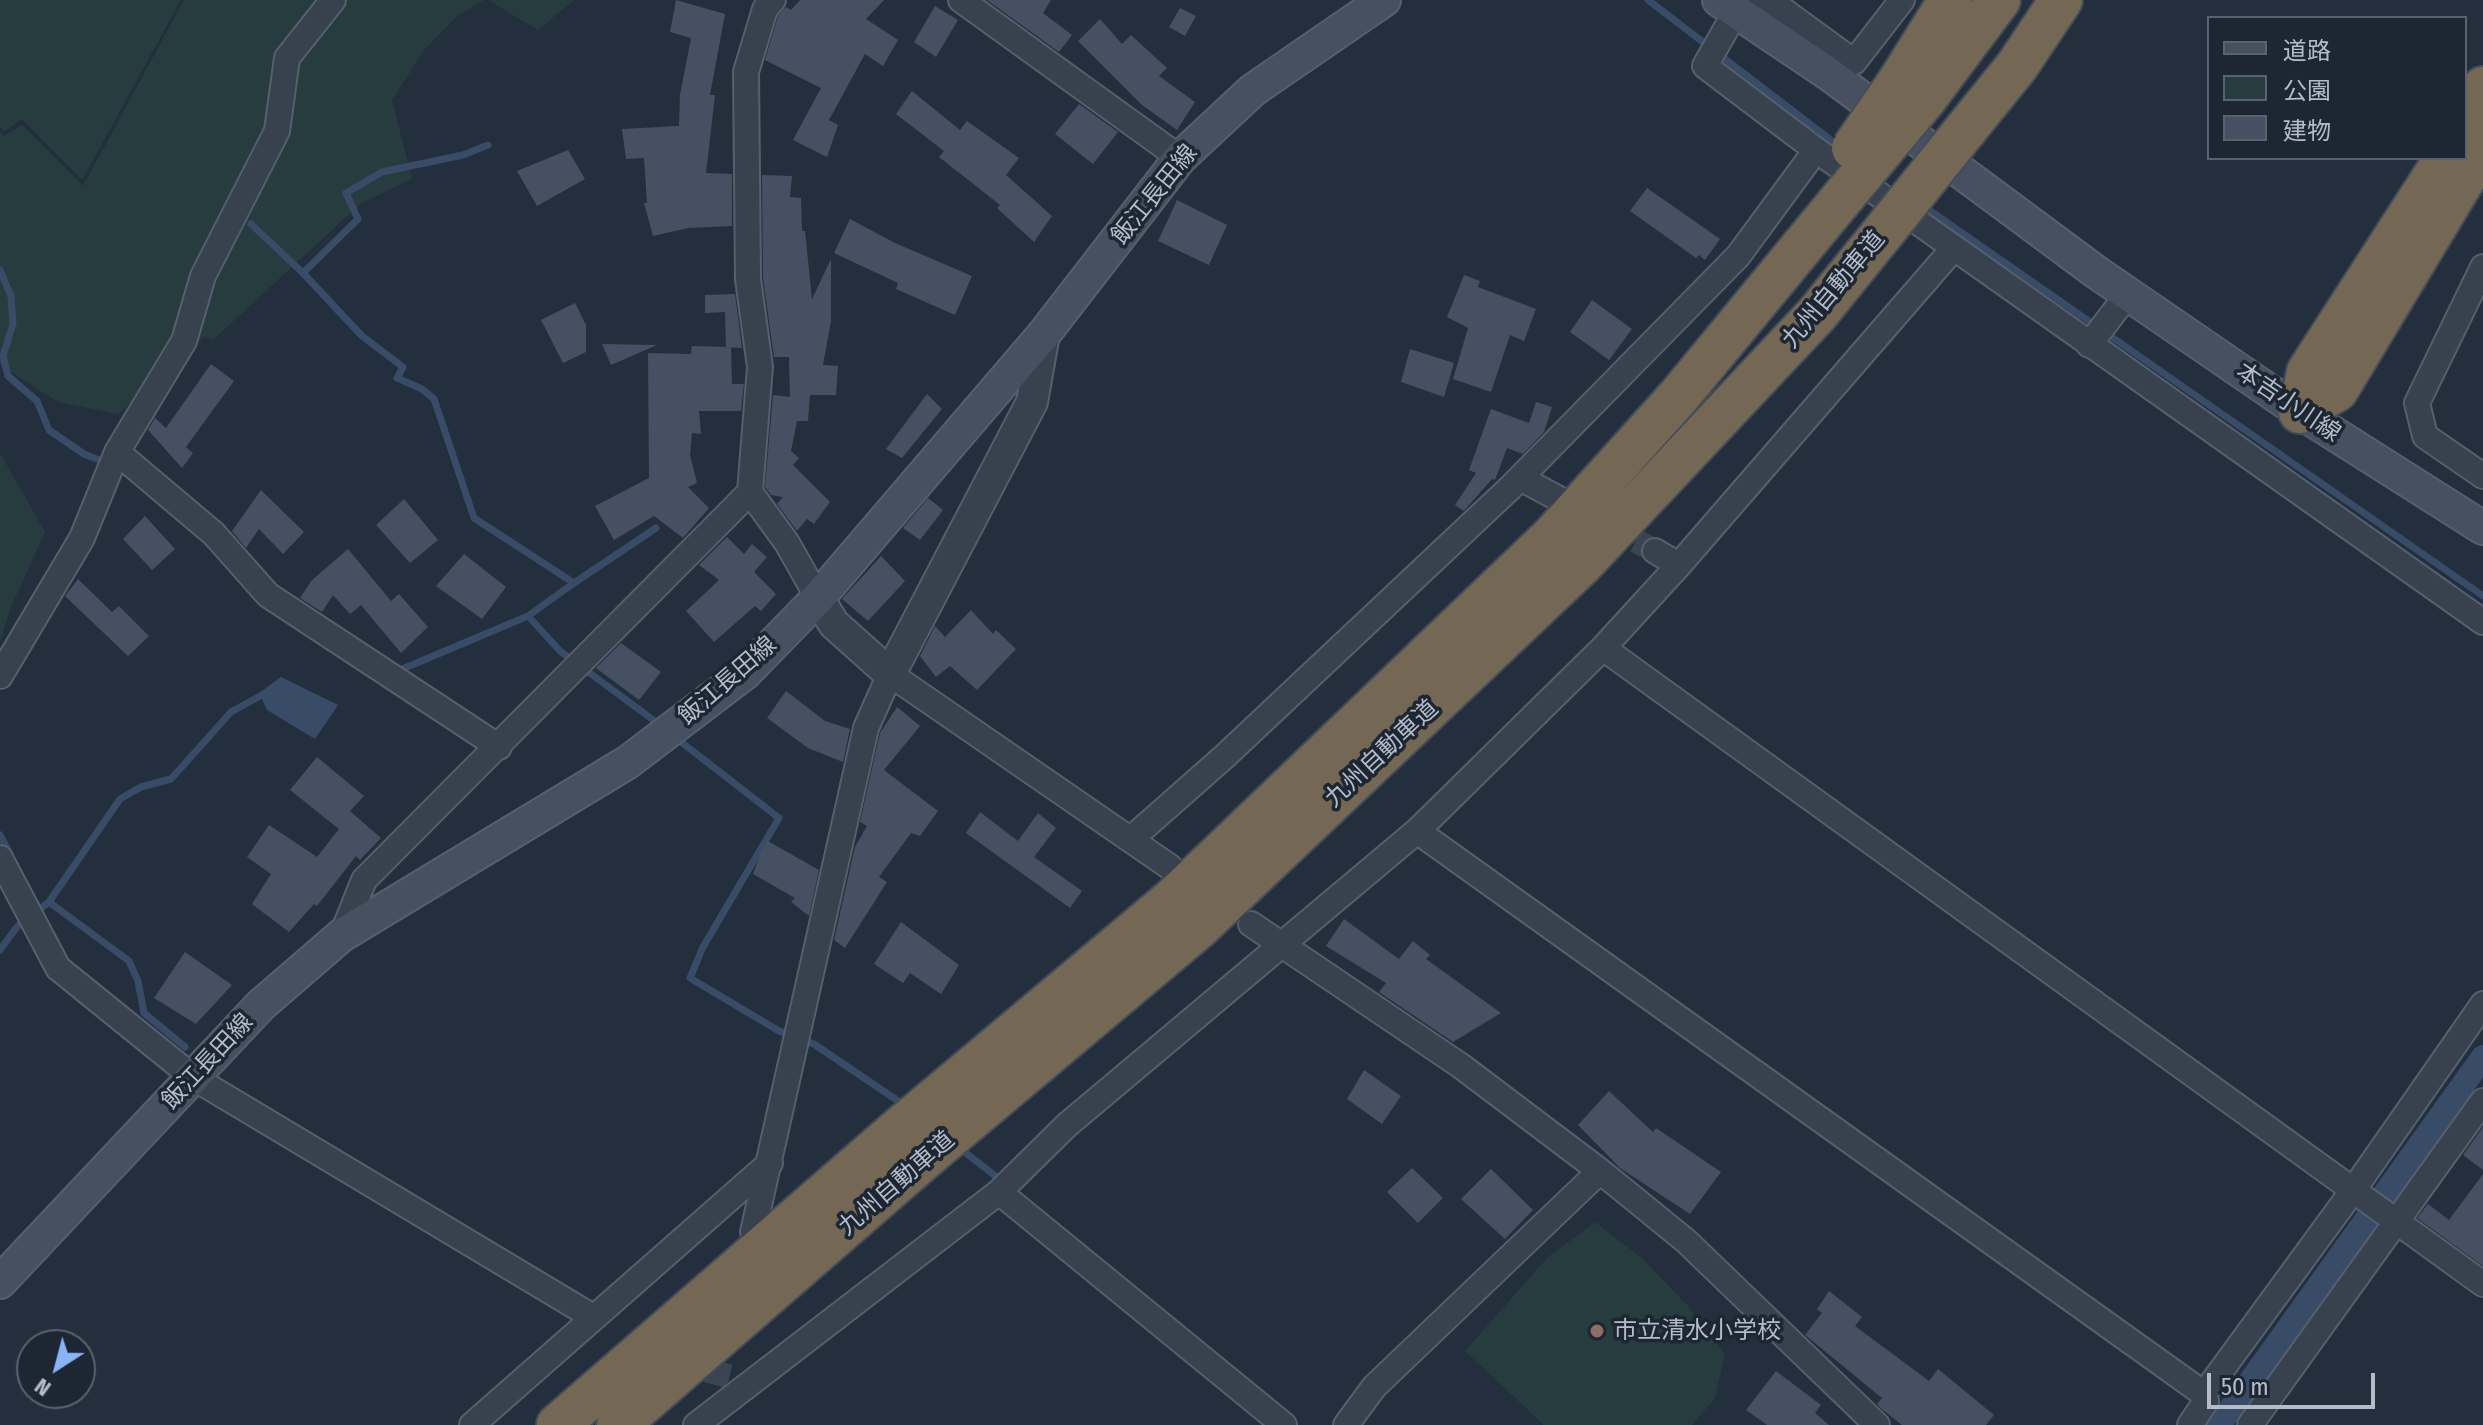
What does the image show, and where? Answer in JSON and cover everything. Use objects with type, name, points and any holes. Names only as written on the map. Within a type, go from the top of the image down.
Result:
[{"type":"highway","points":[[1913,90],[1950,0]]},
{"type":"highway","name":"九州自動車道","points":[[1016,1058],[1172,900],[1517,570],[1679,396],[1826,181],[1999,0]]},
{"type":"highway","name":"九州自動車道","points":[[558,1425],[1016,1058],[1197,929],[1582,564],[1817,314],[2017,66],[2061,0]]},
{"type":"highway","points":[[2017,66],[2071,0]]},
{"type":"highway","points":[[2467,119],[2483,88]]},
{"type":"highway","points":[[2300,412],[2337,390],[2483,147]]},
{"type":"highway","points":[[2300,412],[2308,372],[2445,160]]},
{"type":"highway","name":"九州自動車道","points":[[618,1425],[913,1143]]},
{"type":"main road","name":"飯江長田線","points":[[0,1282],[261,1005],[342,935],[628,762],[745,673],[818,598],[1044,334],[1180,158],[1253,90],[1384,0]]},
{"type":"main road","name":"本吉小川線","points":[[1735,4],[2096,272],[2300,412],[2483,528]]},
{"type":"street","points":[[0,676],[82,538],[117,452],[184,341],[203,276],[277,131],[287,58],[333,0]]},
{"type":"street","points":[[342,935],[364,880],[750,492],[760,367],[748,279],[746,72],[765,9],[773,0]]},
{"type":"street","points":[[961,0],[1180,158]]},
{"type":"street","points":[[1769,0],[1854,62],[1902,0]]},
{"type":"street","points":[[1735,4],[1705,66],[1826,181],[1953,249],[2483,622]]},
{"type":"street","points":[[1131,839],[1225,756],[1520,478],[1738,256],[1826,181]]},
{"type":"street","points":[[703,1422],[999,1192],[1067,1125],[1141,1066],[1279,944],[1417,831],[1603,648],[1679,565],[1953,249]]},
{"type":"street","points":[[2483,267],[2417,403],[2425,436],[2483,476]]},
{"type":"street","points":[[2089,345],[2128,294]]},
{"type":"street","points":[[753,1232],[866,728],[890,674],[1032,402],[1044,334]]},
{"type":"street","points":[[117,452],[214,534],[268,595],[499,747]]},
{"type":"street","points":[[1520,478],[1561,500]]},
{"type":"street","points":[[750,492],[787,543],[834,624],[890,674],[1170,867]]},
{"type":"street","points":[[1655,551],[1679,565]]},
{"type":"street","points":[[1603,648],[2483,1284]]},
{"type":"street","points":[[1417,831],[2204,1394],[2206,1401],[2190,1425]]},
{"type":"street","points":[[0,858],[58,968],[194,1078],[593,1317]]},
{"type":"street","points":[[1251,924],[1461,1066],[1600,1171],[1686,1241],[1877,1425]]},
{"type":"street","points":[[2204,1394],[2354,1189],[2483,1004]]},
{"type":"street","points":[[2250,1425],[2483,1101]]},
{"type":"street","points":[[472,1425],[770,1163]]},
{"type":"street","points":[[1346,1425],[1374,1387],[1600,1171]]},
{"type":"street","points":[[999,1192],[1284,1425]]},
{"type":"street","points":[[703,1422],[715,1385]]},
{"type":"green space","points":[[0,0],[181,0],[82,180],[22,119],[4,132],[0,126]]},
{"type":"green space","points":[[184,0],[484,0],[457,16],[425,49],[392,100],[412,179],[360,204],[213,340],[204,337],[118,414],[58,402],[0,365],[0,131],[4,136],[22,125],[83,186]]},
{"type":"green space","points":[[488,0],[574,0],[538,30]]},
{"type":"green space","points":[[0,453],[45,532],[11,607],[0,642]]},
{"type":"green space","name":"市立清水小学校","points":[[1595,1222],[1642,1258],[1688,1306],[1725,1354],[1715,1398],[1692,1425],[1544,1425],[1465,1351],[1548,1257]]},
{"type":"water","points":[[281,677],[338,705],[315,739],[267,710],[259,693]]},
{"type":"building","points":[[676,0],[725,14],[710,95],[715,95],[706,173],[732,174],[732,226],[688,228],[653,236],[644,203],[647,203],[644,158],[626,159],[622,129],[679,126],[680,95],[691,38],[670,32]]},
{"type":"building","points":[[800,0],[884,0],[866,19],[898,40],[883,66],[865,54],[829,120],[838,125],[827,157],[793,140],[821,88],[765,60],[778,16],[786,7],[791,10]]},
{"type":"building","points":[[987,0],[1051,0],[1043,13],[1072,35],[1059,52]]},
{"type":"building","points":[[935,6],[958,20],[936,57],[914,42]]},
{"type":"building","points":[[1180,8],[1196,16],[1185,36],[1169,27]]},
{"type":"building","points":[[1100,19],[1122,44],[1131,35],[1167,68],[1159,76],[1195,102],[1177,130],[1142,105],[1078,41]]},
{"type":"building","points":[[912,91],[960,130],[967,121],[1019,158],[1006,175],[1052,216],[1034,242],[997,208],[1000,205],[939,157],[944,151],[896,114]]},
{"type":"building","points":[[1079,104],[1118,132],[1093,164],[1055,134]]},
{"type":"building","points":[[568,150],[585,179],[537,206],[517,171]]},
{"type":"building","points":[[762,175],[792,176],[790,197],[801,198],[802,231],[805,231],[812,299],[831,259],[831,321],[823,365],[838,366],[836,395],[810,395],[808,421],[797,421],[791,451],[799,458],[793,465],[830,502],[814,524],[807,519],[797,531],[777,504],[783,497],[771,495],[765,487],[773,395],[790,397],[789,357],[774,357],[763,278]]},
{"type":"building","points":[[1647,188],[1720,239],[1705,260],[1699,255],[1696,258],[1630,211]]},
{"type":"building","points":[[1177,200],[1227,225],[1209,265],[1158,241]]},
{"type":"building","points":[[850,219],[895,243],[972,276],[955,315],[896,289],[898,283],[834,253]]},
{"type":"building","points":[[1464,275],[1480,281],[1478,287],[1536,309],[1524,341],[1510,335],[1491,392],[1453,379],[1468,328],[1447,317]]},
{"type":"building","points":[[735,294],[742,348],[726,347],[725,312],[705,313],[705,295]]},
{"type":"building","points":[[1592,300],[1632,329],[1609,360],[1570,332]]},
{"type":"building","points":[[575,303],[586,325],[586,352],[563,363],[541,320]]},
{"type":"building","points":[[602,344],[657,345],[611,365]]},
{"type":"building","points":[[692,346],[731,347],[732,384],[744,384],[741,411],[699,411],[701,434],[692,433],[690,455],[697,483],[688,487],[709,508],[683,538],[654,516],[614,540],[595,506],[649,478],[648,353],[691,354]]},
{"type":"building","points":[[1410,349],[1454,363],[1444,397],[1401,382]]},
{"type":"building","points":[[211,364],[234,381],[186,447],[193,453],[182,468],[148,430],[155,418],[166,428]]},
{"type":"building","points":[[927,394],[942,409],[902,458],[886,449]]},
{"type":"building","points":[[1536,402],[1552,407],[1544,432],[1523,454],[1507,448],[1495,480],[1492,479],[1464,511],[1455,505],[1476,473],[1469,470],[1491,409],[1529,423]]},
{"type":"building","points":[[261,490],[304,532],[283,554],[259,529],[246,548],[232,531]]},
{"type":"building","points":[[928,498],[943,510],[920,540],[903,528]]},
{"type":"building","points":[[404,499],[438,540],[410,563],[376,525]]},
{"type":"building","points":[[145,516],[175,549],[152,570],[123,539]]},
{"type":"building","points":[[727,537],[744,554],[752,544],[767,557],[754,572],[776,594],[761,611],[755,606],[714,642],[686,611],[719,580],[699,565]]},
{"type":"building","points":[[348,549],[391,601],[399,594],[428,627],[401,653],[361,605],[350,614],[333,595],[322,612],[300,598],[311,581]]},
{"type":"building","points":[[464,554],[506,587],[482,619],[436,586]]},
{"type":"building","points":[[881,556],[905,581],[868,621],[842,599]]},
{"type":"building","points":[[78,579],[112,612],[119,606],[149,636],[128,656],[65,596]]},
{"type":"building","points":[[971,610],[993,634],[996,630],[1016,649],[977,690],[950,666],[936,677],[920,656],[935,626],[945,637]]},
{"type":"building","points":[[621,643],[661,672],[639,700],[596,668]]},
{"type":"building","points":[[786,691],[825,721],[850,729],[843,762],[808,748],[767,718]]},
{"type":"building","points":[[897,707],[920,726],[884,770],[938,811],[920,836],[911,833],[879,877],[887,882],[845,948],[834,940],[855,847],[867,826],[860,822],[880,733]]},
{"type":"building","points":[[317,757],[364,796],[350,811],[381,838],[360,860],[356,856],[317,906],[314,904],[289,932],[252,904],[271,874],[247,857],[269,825],[317,857],[339,829],[290,790]]},
{"type":"building","points":[[980,812],[1018,841],[1038,813],[1056,828],[1034,857],[1082,891],[1070,908],[966,833]]},
{"type":"building","points":[[766,840],[819,870],[809,916],[791,902],[795,898],[753,874]]},
{"type":"building","points":[[1344,919],[1399,959],[1413,941],[1430,955],[1426,959],[1501,1013],[1453,1042],[1379,992],[1386,983],[1326,946]]},
{"type":"building","points":[[901,922],[959,965],[941,994],[910,973],[903,983],[874,964]]},
{"type":"building","points":[[185,952],[232,985],[196,1024],[154,998]]},
{"type":"building","points":[[1364,1070],[1401,1096],[1382,1124],[1347,1099]]},
{"type":"building","points":[[1609,1091],[1653,1132],[1656,1128],[1721,1172],[1690,1214],[1620,1168],[1578,1125]]},
{"type":"building","points":[[2483,1127],[2483,1170],[2463,1155]]},
{"type":"building","points":[[1412,1168],[1443,1198],[1418,1223],[1387,1192]]},
{"type":"building","points":[[1491,1169],[1533,1210],[1505,1239],[1461,1199]]},
{"type":"building","points":[[2483,1174],[2483,1266],[2417,1218],[2428,1204],[2449,1220]]},
{"type":"building","points":[[1829,1291],[1862,1317],[1855,1326],[1929,1381],[1938,1369],[1994,1415],[1986,1425],[1902,1425],[1883,1410],[1877,1404],[1882,1398],[1805,1335],[1822,1313],[1817,1309]]},
{"type":"building","points":[[1776,1371],[1821,1405],[1815,1413],[1829,1425],[1767,1425],[1746,1410]]},
{"type":"waterway","points":[[1648,0],[1840,147]]},
{"type":"waterway","points":[[303,273],[358,219],[346,193],[382,172],[463,155],[488,145]]},
{"type":"waterway","points":[[1922,205],[2096,326]]},
{"type":"waterway","points":[[251,224],[303,273],[362,336],[403,367],[397,378],[422,389],[434,399],[474,518],[574,583],[528,616]]},
{"type":"waterway","points":[[0,270],[11,296],[13,324],[3,356],[8,376],[37,401],[49,430],[84,454],[110,464]]},
{"type":"waterway","points":[[2106,333],[2483,596]]},
{"type":"waterway","points":[[574,583],[656,528]]},
{"type":"waterway","points":[[396,668],[400,670],[528,616],[560,651],[660,725]]},
{"type":"waterway","points":[[49,902],[120,799],[141,787],[171,779],[231,712],[260,696]]},
{"type":"waterway","points":[[676,738],[779,818],[703,947],[690,978],[779,1031],[814,1044],[904,1105]]},
{"type":"waterway","points":[[0,835],[10,854]]},
{"type":"waterway","points":[[0,950],[17,927],[49,902],[129,961],[138,981],[144,1013],[185,1047]]},
{"type":"waterway","points":[[2219,1425],[2483,1057]]},
{"type":"waterway","points":[[958,1147],[1002,1181]]},
{"type":"tunnel","points":[[1604,524],[1655,551]]},
{"type":"tunnel","points":[[715,1385],[728,1333]]},
{"type":"place","name":"市立清水小学校","points":[[1597,1331]]}]
